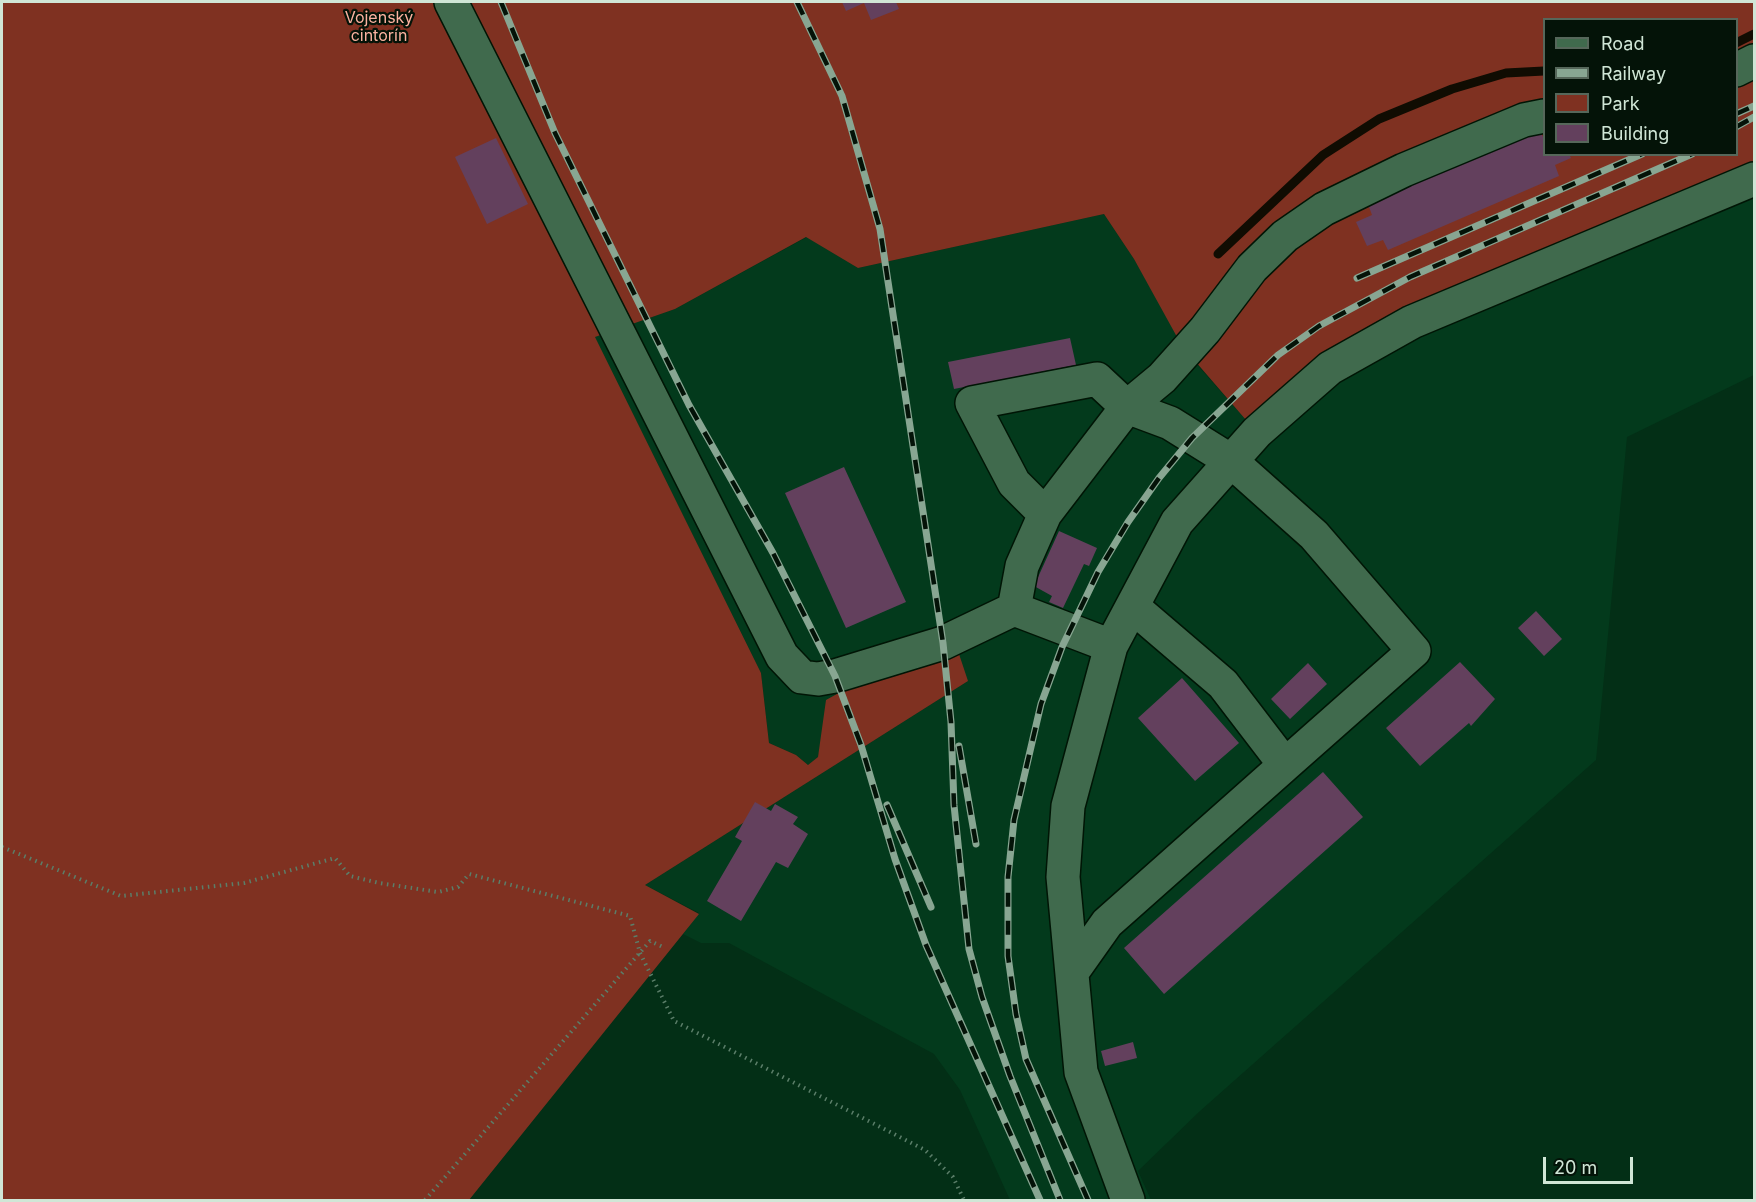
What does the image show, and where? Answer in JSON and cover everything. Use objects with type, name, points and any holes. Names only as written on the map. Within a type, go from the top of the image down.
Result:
[{"type":"lane","points":[[451,2],[782,656],[802,677],[818,679],[835,676],[943,643],[1014,609],[1111,646]]},
{"type":"lane","points":[[1738,70],[1755,61]]},
{"type":"lane","points":[[1014,609],[1022,566],[1045,514],[1127,407],[1169,370],[1205,330],[1252,268],[1285,236],[1324,209],[1415,166],[1524,120],[1543,116]]},
{"type":"lane","points":[[1128,1200],[1081,1072],[1063,877],[1068,806],[1111,646],[1134,607],[1177,522],[1257,432],[1330,368],[1412,322],[1755,179]]},
{"type":"lane","points":[[1045,514],[1014,483],[972,403],[1097,379],[1127,407],[1170,423],[1230,461],[1314,535],[1414,651],[1107,923],[1073,971]]},
{"type":"lane","points":[[1134,607],[1222,684],[1285,765]]},
{"type":"path","points":[[2,847],[121,896],[244,883],[335,858],[350,876],[438,892],[458,887],[469,874],[630,916],[640,953],[674,1022],[926,1150],[953,1177],[964,1200]]},
{"type":"path","points":[[425,1200],[650,941],[663,947]]},
{"type":"shaded area","points":[[1754,166],[1754,375],[1627,437],[1596,760],[1200,1111],[1138,1171],[1151,1200],[1010,1200],[960,1090],[934,1054],[729,943],[701,943],[683,934],[699,913],[645,885],[968,681],[824,733],[818,757],[808,765],[796,755],[769,743],[761,673],[594,337],[675,309],[807,237],[858,268],[1104,214],[1134,259],[1192,359],[1246,420]]},
{"type":"green space","name":"Vojenský cintorín","points":[[2,2],[1754,2],[1754,166],[1246,420],[1182,346],[1134,259],[1104,214],[858,268],[806,237],[675,309],[595,337],[761,673],[769,743],[796,755],[808,765],[818,757],[826,700],[853,685],[957,648],[968,681],[645,885],[699,914],[469,1200],[2,1200]]},
{"type":"building","points":[[842,2],[896,2],[899,9],[871,20],[864,3],[846,11]]},
{"type":"building","points":[[1539,129],[1543,137],[1543,156],[1570,156],[1571,158],[1555,165],[1559,176],[1388,250],[1383,240],[1367,246],[1356,222],[1372,215],[1368,204]]},
{"type":"building","points":[[496,138],[528,204],[487,224],[455,157]]},
{"type":"building","points":[[1070,338],[1076,365],[954,389],[948,362]]},
{"type":"building","points":[[844,467],[906,602],[846,628],[785,493]]},
{"type":"building","points":[[1059,531],[1097,548],[1089,566],[1084,564],[1063,608],[1049,602],[1052,596],[1034,586]]},
{"type":"building","points":[[1536,611],[1562,639],[1544,656],[1518,628]]},
{"type":"building","points":[[1460,662],[1495,699],[1471,726],[1469,723],[1420,766],[1386,728]]},
{"type":"building","points":[[1308,663],[1327,684],[1290,719],[1271,699]]},
{"type":"building","points":[[1182,678],[1239,743],[1195,781],[1138,718]]},
{"type":"building","points":[[1323,772],[1363,817],[1164,994],[1124,948]]},
{"type":"building","points":[[755,802],[771,811],[775,804],[798,817],[793,824],[808,834],[788,868],[776,862],[741,921],[707,901],[742,841],[735,837]]},
{"type":"building","points":[[1133,1042],[1137,1058],[1105,1066],[1101,1051]]},
{"type":"waterway","points":[[1738,42],[1754,34]]},
{"type":"waterway","points":[[1218,254],[1323,155],[1379,119],[1452,89],[1506,73],[1543,71]]},
{"type":"railway","points":[[501,2],[555,133],[689,405],[773,553],[835,676],[861,745],[895,859],[926,945],[1040,1200]]},
{"type":"railway","points":[[797,2],[842,96],[880,229],[943,643],[951,722],[954,805],[969,949],[982,997],[1010,1076],[1060,1200]]},
{"type":"railway","points":[[1738,113],[1754,106]]},
{"type":"railway","points":[[1738,126],[1754,117]]},
{"type":"railway","points":[[1357,278],[1637,156]]},
{"type":"railway","points":[[1088,1200],[1026,1059],[1016,1014],[1008,956],[1008,877],[1014,820],[1041,704],[1062,647],[1098,572],[1128,522],[1159,478],[1192,438],[1278,355],[1319,326],[1410,277],[1687,156]]},
{"type":"railway","points":[[959,746],[976,844]]},
{"type":"railway","points":[[887,805],[931,907]]}]
